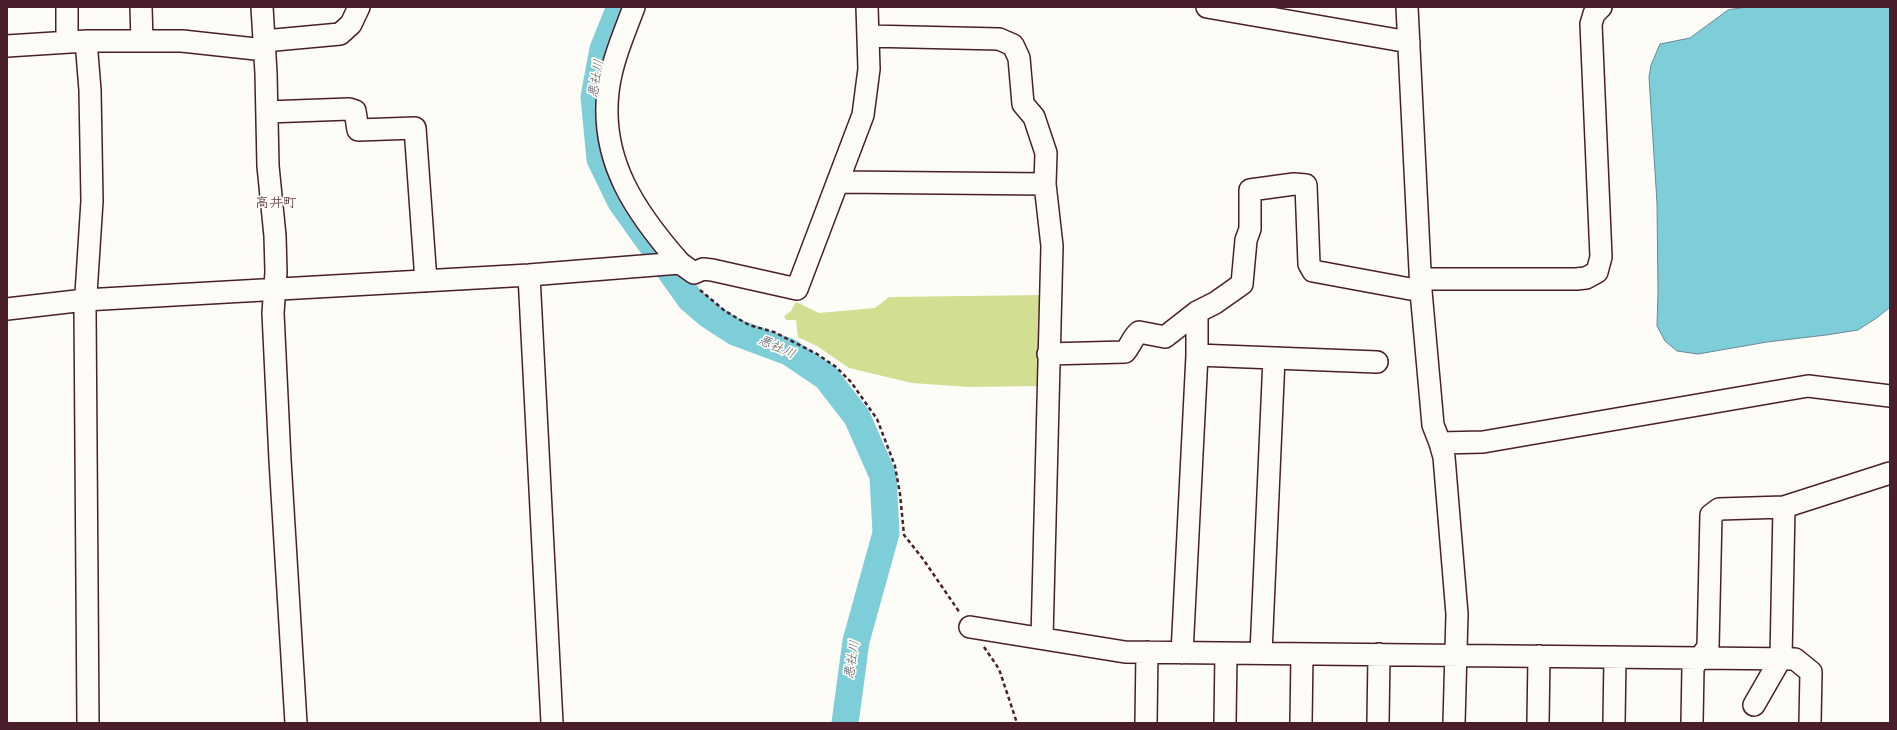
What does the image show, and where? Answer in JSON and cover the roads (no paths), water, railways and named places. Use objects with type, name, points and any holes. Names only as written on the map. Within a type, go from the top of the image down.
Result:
[{"type":"street","points":[[67,7],[90,90],[92,201],[85,300],[88,723]]},
{"type":"street","points":[[141,7],[142,41]]},
{"type":"street","points":[[262,7],[268,166],[275,236],[276,290],[273,312],[280,460],[296,723]]},
{"type":"street","points":[[7,46],[76,41],[182,41],[264,45],[340,34],[351,24],[359,7]]},
{"type":"street","points":[[634,7],[617,53],[608,91],[607,126],[612,157],[624,186],[644,219],[683,267]]},
{"type":"street","points":[[7,309],[85,300],[276,290],[647,267],[683,267],[712,270],[797,289],[839,182],[863,115],[869,68],[867,7]]},
{"type":"street","points":[[1206,7],[1409,42]]},
{"type":"street","points":[[1408,7],[1420,285],[1432,425],[1444,457],[1457,614],[1454,723]]},
{"type":"street","points":[[1048,354],[1125,352],[1130,346],[1132,338],[1139,332],[1165,337],[1197,312],[1215,304],[1242,284],[1246,240],[1250,229],[1250,190],[1294,184],[1306,185],[1309,264],[1313,271],[1420,285],[1576,279],[1586,278],[1597,272],[1601,257],[1591,24],[1594,14],[1601,7]]},
{"type":"street","points":[[868,36],[999,39],[1013,45],[1019,58],[1023,104],[1034,117],[1046,153],[1045,184],[1052,246],[1048,354],[1042,638]]},
{"type":"street","points":[[266,112],[349,109],[355,112],[358,130],[415,128],[426,281]]},
{"type":"street","points":[[839,182],[1045,184]]},
{"type":"street","points":[[529,275],[552,723]]},
{"type":"street","points":[[1182,653],[1197,355],[1197,312]]},
{"type":"street","points":[[1197,355],[1377,362]]},
{"type":"street","points":[[1261,653],[1274,358]]},
{"type":"street","points":[[1440,443],[1483,442],[1808,386],[1890,396]]},
{"type":"street","points":[[1692,723],[1693,667],[1708,647],[1711,515],[1719,509],[1784,507],[1890,473]]},
{"type":"street","points":[[1754,705],[1781,658],[1784,507]]},
{"type":"street","points":[[970,627],[1125,652],[1795,659],[1811,672],[1810,723]]},
{"type":"street","points":[[1146,723],[1147,652]]},
{"type":"street","points":[[1225,723],[1226,653]]},
{"type":"street","points":[[1301,723],[1302,654]]},
{"type":"street","points":[[1378,723],[1379,654]]},
{"type":"street","points":[[1538,723],[1539,656]]},
{"type":"street","points":[[1614,723],[1615,657]]},
{"type":"water","points":[[1747,7],[1890,7],[1890,307],[1858,330],[1767,342],[1698,354],[1677,351],[1665,341],[1657,326],[1657,203],[1649,77],[1651,65],[1660,44],[1690,38],[1728,10]]},
{"type":"waterway","name":"悪社川","points":[[620,7],[603,49],[594,97],[600,159],[621,202],[690,299],[710,316],[735,332],[789,352],[826,377],[857,417],[883,476],[886,533],[856,641],[845,723]]},
{"type":"district","name":"高井町","points":[[276,205]]}]
